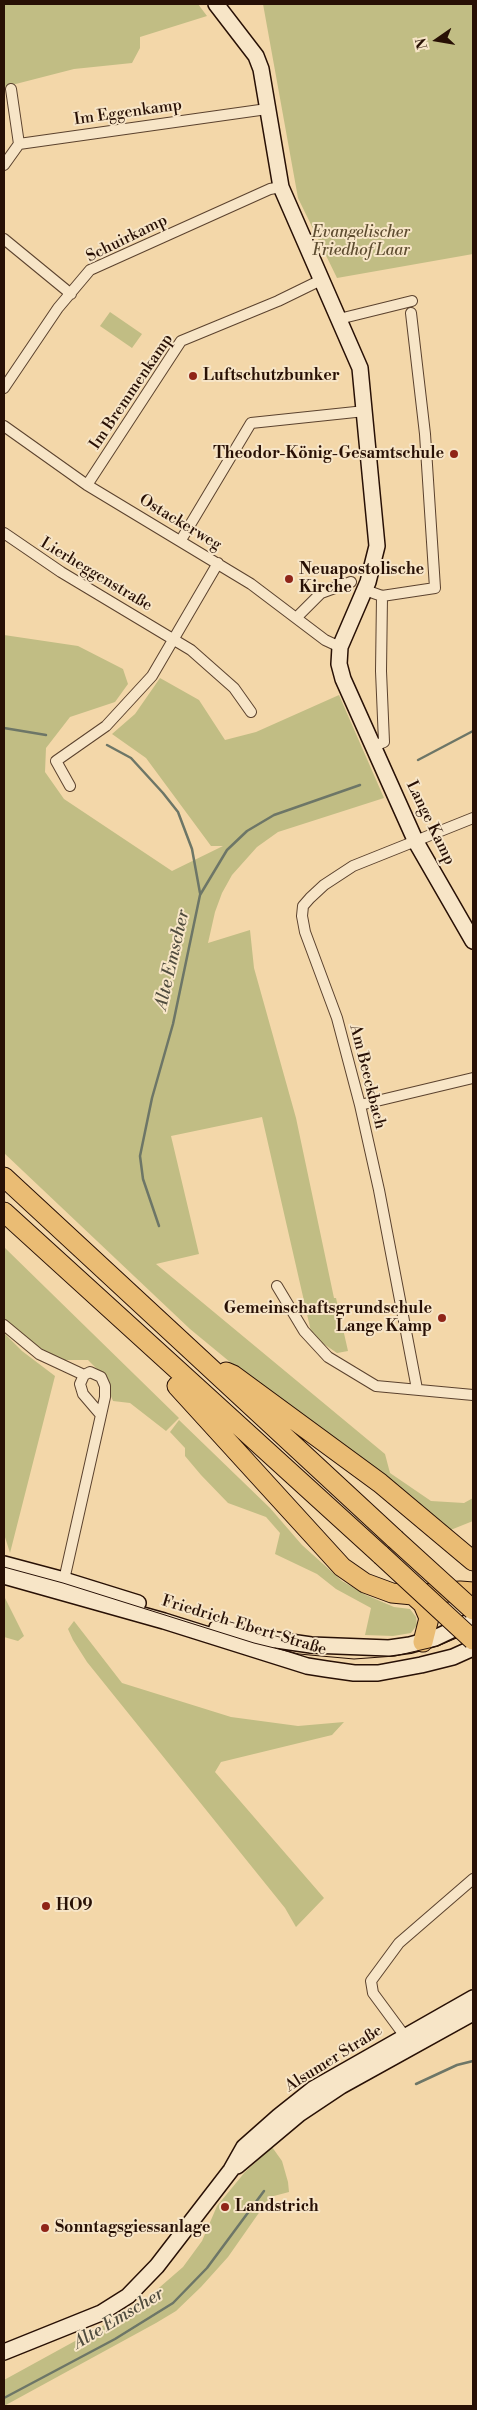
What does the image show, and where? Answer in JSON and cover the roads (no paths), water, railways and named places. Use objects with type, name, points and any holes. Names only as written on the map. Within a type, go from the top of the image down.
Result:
[{"type":"highway","points":[[4,1177],[473,1610]]},
{"type":"highway","points":[[4,1212],[473,1640]]},
{"type":"highway","points":[[127,1325],[157,1364],[342,1567],[373,1586],[392,1593],[414,1595],[460,1591],[473,1592]]},
{"type":"highway","points":[[206,1365],[233,1375],[301,1424],[380,1483],[473,1561]]},
{"type":"highway","points":[[414,1595],[423,1604],[429,1618],[423,1642]]},
{"type":"street","points":[[216,4],[256,56],[261,69],[281,187],[360,368],[378,546],[374,566],[365,590],[349,622],[340,647]]},
{"type":"street","points":[[4,165],[19,144],[11,88]]},
{"type":"street","name":"Im Eggenkamp","points":[[19,144],[267,109]]},
{"type":"street","name":"Schuirkamp","points":[[4,388],[58,308],[90,270],[270,189],[281,187]]},
{"type":"street","points":[[4,239],[71,294]]},
{"type":"street","name":"Im Bremmenkamp","points":[[87,485],[181,341],[278,301],[321,280]]},
{"type":"street","points":[[338,319],[412,301]]},
{"type":"street","points":[[365,590],[382,596],[435,588],[425,434],[411,313]]},
{"type":"street","points":[[181,540],[251,423],[365,410]]},
{"type":"street","name":"Ostackerweg","points":[[4,426],[87,485],[218,563],[297,618],[325,640],[340,647]]},
{"type":"street","name":"Lierheggenstraße","points":[[4,533],[61,572],[191,650],[234,688],[251,712]]},
{"type":"street","points":[[70,786],[56,761],[75,750],[106,726],[133,699],[152,676],[218,563]]},
{"type":"street","points":[[297,618],[321,593],[351,582]]},
{"type":"street","points":[[374,746],[384,742],[380,671],[382,596]]},
{"type":"street","name":"Lange Kamp","points":[[340,647],[339,664],[343,679],[416,842],[472,937]]},
{"type":"street","points":[[416,842],[473,818]]},
{"type":"street","name":"Am Beeckbach","points":[[416,842],[353,866],[324,885],[303,906],[302,916],[305,932],[337,1018],[360,1105],[381,1199],[417,1389]]},
{"type":"street","points":[[360,1105],[473,1078]]},
{"type":"street","points":[[276,1286],[304,1331],[328,1357],[376,1386],[473,1395]]},
{"type":"street","points":[[4,1325],[39,1354],[84,1375]]},
{"type":"street","points":[[62,1586],[101,1415],[105,1392],[101,1377],[90,1372],[84,1375],[80,1384],[83,1394],[101,1415]]},
{"type":"street","name":"Friedrich-Ebert-Straße","points":[[5,1570],[228,1632],[267,1639],[354,1648],[389,1648],[423,1642],[446,1634],[473,1620]]},
{"type":"street","name":"Friedrich-Ebert-Straße","points":[[62,1586],[164,1621],[307,1666],[354,1674],[405,1669],[454,1657],[473,1648]]},
{"type":"street","points":[[404,2036],[373,1993],[371,1981],[399,1943],[473,1879]]},
{"type":"street","points":[[439,1907],[473,1888]]},
{"type":"street","name":"Alsumer Straße","points":[[4,2352],[101,2313],[128,2296],[157,2266],[232,2170],[244,2148],[313,2089],[473,1998]]},
{"type":"street","name":"Alsumer Straße","points":[[232,2170],[299,2114],[341,2086],[473,2013]]},
{"type":"waterway","points":[[4,728],[46,735]]},
{"type":"waterway","name":"Alte Emscher","points":[[418,760],[473,731]]},
{"type":"waterway","points":[[107,745],[131,758],[178,812],[192,849],[200,893]]},
{"type":"waterway","name":"Alte Emscher","points":[[159,1226],[143,1179],[140,1156],[152,1098],[173,1024],[200,895],[227,850],[247,831],[274,815],[360,785]]},
{"type":"waterway","name":"Alte Emscher","points":[[416,2084],[457,2065],[473,2061]]},
{"type":"waterway","name":"Alte Emscher","points":[[4,2398],[115,2339],[173,2303],[207,2268],[264,2191]]},
{"type":"tram line","points":[[4,1567],[63,1583],[254,1643],[299,1654],[354,1659],[395,1656],[438,1646],[473,1631]]},
{"type":"place","name":"Luftschutzbunker","points":[[193,376]]},
{"type":"place","name":"Theodor-König-Gesamtschule","points":[[454,454]]},
{"type":"place","name":"Neuapostolische Kirche","points":[[289,579]]},
{"type":"place","name":"Gemeinschaftsgrundschule Lange Kamp","points":[[442,1318]]},
{"type":"place","name":"HO9","points":[[46,1906]]},
{"type":"place","name":"Landstrich","points":[[225,2207]]},
{"type":"place","name":"Sonntagsgiessanlage","points":[[45,2228]]},
{"type":"park label","name":"Evangelischer Friedhof Laar","points":[[361,242]]}]
